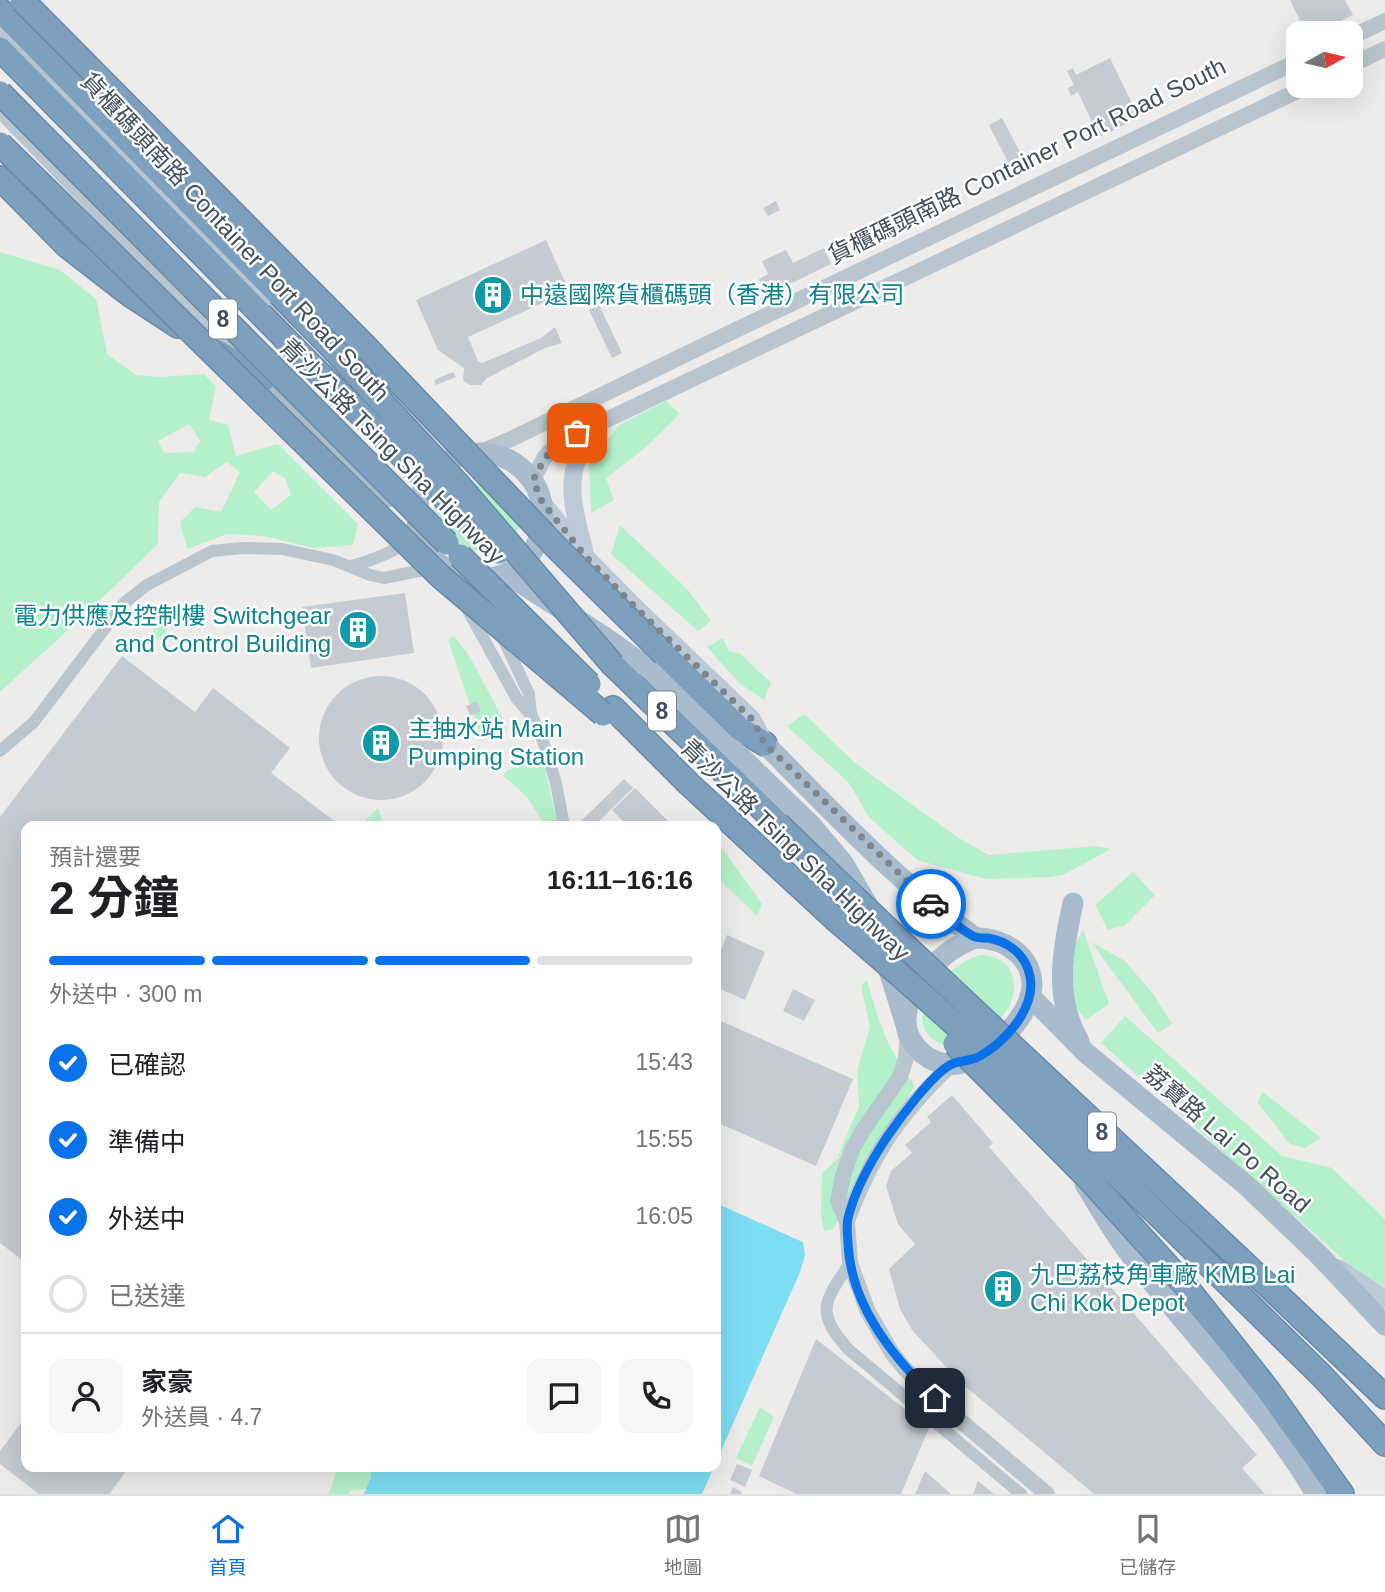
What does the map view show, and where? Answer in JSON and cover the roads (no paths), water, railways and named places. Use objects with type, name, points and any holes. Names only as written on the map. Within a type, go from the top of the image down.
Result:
[{"type":"highway","points":[[22,0],[364,345],[559,550],[740,729],[765,744]]},
{"type":"highway","points":[[0,10],[342,358],[457,483],[613,665]]},
{"type":"highway","name":"青沙公路 Tsing Sha Highway","points":[[0,49],[314,368],[613,665],[1011,1047],[1182,1203],[1385,1397]]},
{"type":"highway","name":"青沙公路 Tsing Sha Highway","points":[[0,93],[281,378],[690,784],[834,918],[892,982],[1087,1177],[1152,1247],[1248,1363],[1342,1494]]},
{"type":"highway","points":[[0,144],[440,576],[690,784]]},
{"type":"highway","points":[[0,178],[67,246],[129,295],[263,380]]},
{"type":"highway","points":[[834,918],[900,974],[1115,1171],[1322,1376],[1385,1444]]},
{"type":"main road","points":[[263,380],[386,497],[416,514]]},
{"type":"main road","points":[[586,557],[571,481],[578,456],[597,423]]},
{"type":"main road","points":[[542,502],[543,523],[537,544],[524,562],[498,577],[467,579],[443,568],[431,557],[419,535],[416,514],[418,497],[425,482],[444,463],[476,454],[512,461],[533,480],[542,502],[586,557],[752,719],[765,744],[930,903],[976,938],[1002,942],[1019,953],[1028,969],[1030,996],[1025,1010],[1006,1035],[976,1057],[956,1064]]},
{"type":"main road","points":[[498,577],[603,635],[651,670],[811,825],[843,863],[870,909],[911,1042],[920,1052],[941,1063],[956,1064],[994,1080],[1017,1095],[1037,1115],[1058,1142],[1124,1246],[1183,1320],[1225,1366],[1316,1494]]},
{"type":"main road","points":[[1073,903],[1062,961],[1062,986],[1068,1017],[1086,1053]]},
{"type":"main road","points":[[907,1029],[913,991],[923,976],[953,947],[976,938]]},
{"type":"main road","name":"荔寶路 Lai Po Road","points":[[1030,996],[1086,1053],[1247,1186],[1318,1254],[1385,1325]]},
{"type":"main road","points":[[1318,1254],[1385,1299]]},
{"type":"street","points":[[1363,31],[1385,21]]},
{"type":"street","name":"貨櫃碼頭南路 Container Port Road South","points":[[0,29],[167,196],[381,430],[402,446],[444,463]]},
{"type":"street","points":[[1363,59],[1385,49]]},
{"type":"street","name":"貨櫃碼頭南路 Container Port Road South","points":[[476,454],[1286,67]]},
{"type":"street","name":"貨櫃碼頭南路 Container Port Road South","points":[[533,480],[544,458],[558,443],[597,423],[1286,96]]},
{"type":"street","points":[[0,110],[263,380]]},
{"type":"street","points":[[351,566],[397,550],[419,535]]},
{"type":"street","points":[[0,751],[34,722],[124,603],[147,585],[212,551],[243,548],[282,549],[351,566],[384,578],[443,568],[517,699],[532,716]]},
{"type":"street","points":[[498,577],[496,622],[529,694],[532,716],[556,783],[563,821]]},
{"type":"street","points":[[907,1029],[906,1058],[900,1077],[863,1130],[852,1150],[843,1176],[838,1201],[847,1220],[850,1263],[874,1324],[905,1369],[950,1412],[1046,1494]]},
{"type":"street","points":[[847,1220],[870,1166],[892,1129],[923,1091],[956,1064]]},
{"type":"street","points":[[850,1263],[829,1295],[826,1306],[826,1318],[835,1335],[848,1349],[1021,1494]]},
{"type":"water","points":[[721,1205],[803,1242],[805,1255],[800,1272],[721,1451]]},
{"type":"water","points":[[371,1472],[712,1472],[702,1494],[364,1494]]},
{"type":"place","name":"中遠國際貨櫃碼頭（香港）有限公司","points":[[493,295]]},
{"type":"place","name":"電力供應及控制樓 Switchgear and Control Building","points":[[358,630]]},
{"type":"place","name":"主抽水站 Main Pumping Station","points":[[381,743]]},
{"type":"place","name":"九巴荔枝角車廠 KMB Lai Chi Kok Depot","points":[[1003,1289]]}]
